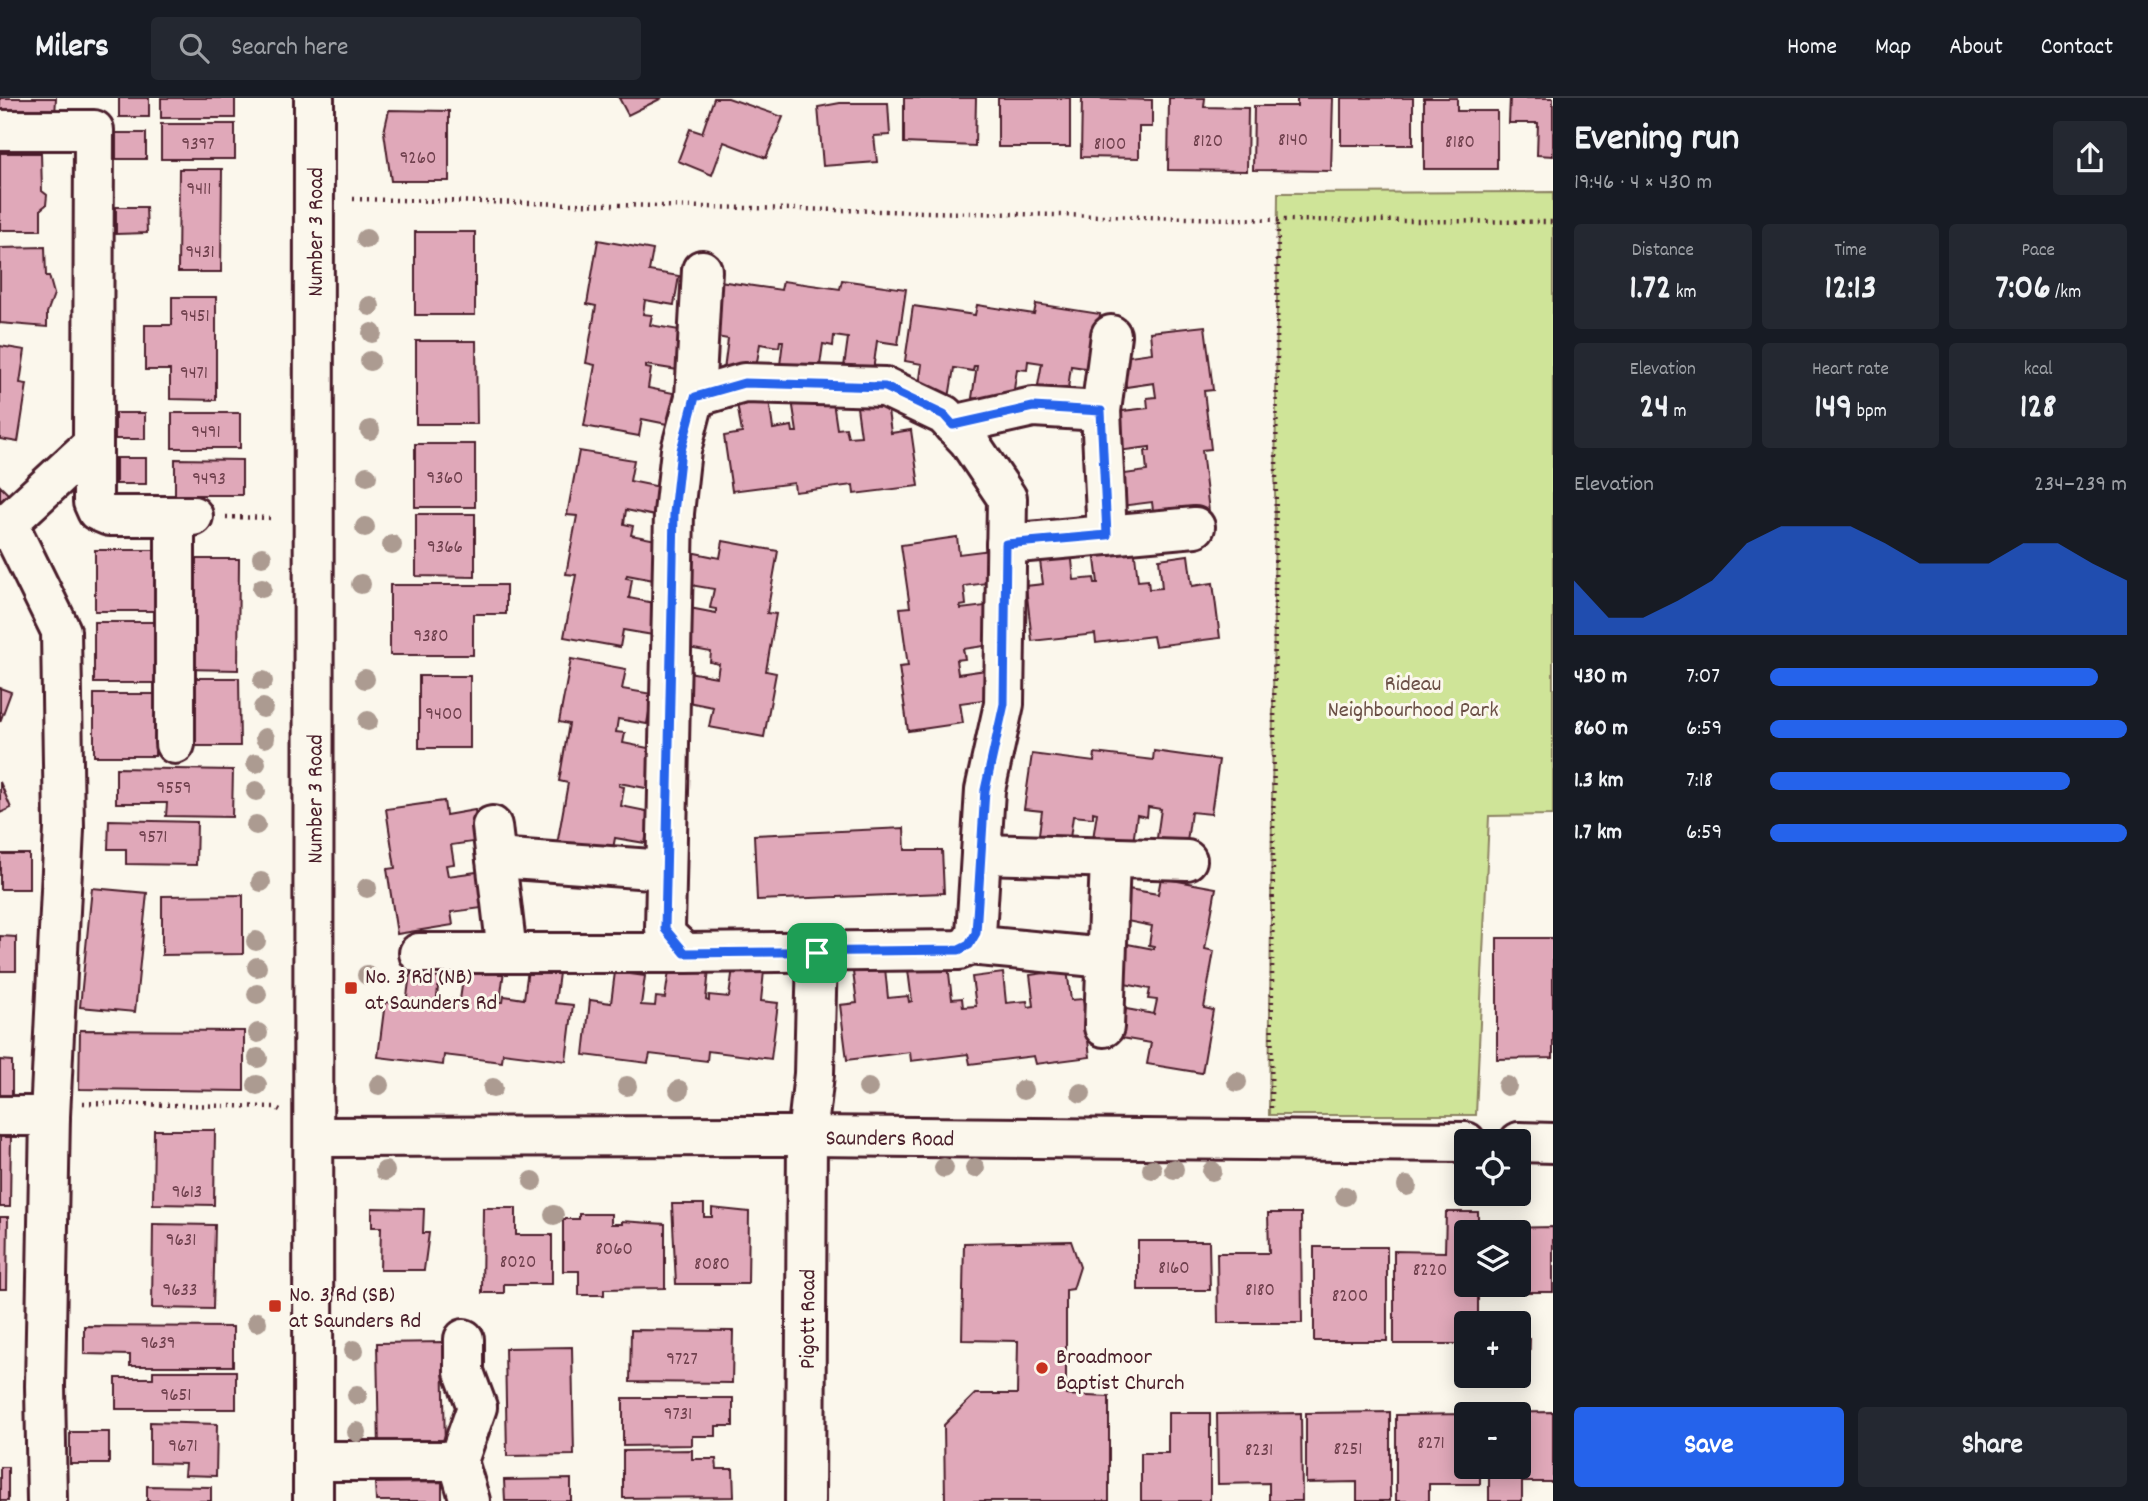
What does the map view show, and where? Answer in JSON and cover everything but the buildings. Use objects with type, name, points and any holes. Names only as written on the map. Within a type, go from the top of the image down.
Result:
[{"type":"street","name":"Number 3 Road","points":[[313,1501],[314,98]]},
{"type":"street","points":[[0,131],[94,114],[93,502],[97,511],[109,516],[184,516],[175,744]]},
{"type":"street","points":[[685,953],[665,929],[674,513],[681,450],[695,397],[702,270]]},
{"type":"street","points":[[1107,535],[1101,411],[1111,335]]},
{"type":"street","points":[[695,397],[744,383],[885,387],[944,415],[968,440],[1007,498],[1004,704],[985,790],[976,933],[969,945]]},
{"type":"street","points":[[953,425],[1033,407],[1101,411]]},
{"type":"street","points":[[47,1501],[45,1386],[63,1109],[64,829],[61,631],[4,526],[93,444]]},
{"type":"street","points":[[1006,544],[1195,527]]},
{"type":"street","points":[[507,953],[494,842],[666,870]]},
{"type":"street","points":[[981,855],[1187,860]]},
{"type":"street","points":[[1104,1027],[1110,858]]},
{"type":"street","points":[[419,953],[817,953],[959,950],[969,945],[1106,958]]},
{"type":"street","name":"Pigott Road","points":[[805,1501],[807,1136],[814,1074],[817,953]]},
{"type":"street","points":[[0,1115],[63,1109]]},
{"type":"street","name":"Saunders Road","points":[[314,1137],[807,1136],[1454,1142]]},
{"type":"street","points":[[1531,1142],[1553,1143]]},
{"type":"street","points":[[464,1339],[464,1371],[477,1407],[458,1461],[470,1501]]},
{"type":"street","points":[[313,1461],[458,1461]]},
{"type":"path","points":[[353,199],[1278,220],[1553,222]]},
{"type":"path","points":[[1270,1140],[1278,220]]},
{"type":"path","points":[[184,516],[275,518]]},
{"type":"path","points":[[63,1109],[275,1107]]},
{"type":"green space","name":"Rideau Neighbourhood Park","points":[[1553,192],[1553,815],[1489,816],[1476,1115],[1269,1115],[1278,193]]},
{"type":"place","name":"No. 3 Rd (NB) at Saunders Rd","points":[[351,988]]},
{"type":"place","name":"No. 3 Rd (SB) at Saunders Rd","points":[[275,1306]]},
{"type":"place","name":"Broadmoor Baptist Church","points":[[1042,1368]]},
{"type":"route","points":[[744,383],[885,387],[944,415],[953,425],[1033,407],[1101,411],[1107,535],[1006,544],[1004,704],[985,790],[976,933],[969,945],[959,950],[817,953],[685,953],[668,936],[665,929],[674,513],[681,450],[695,397],[744,383]]}]
